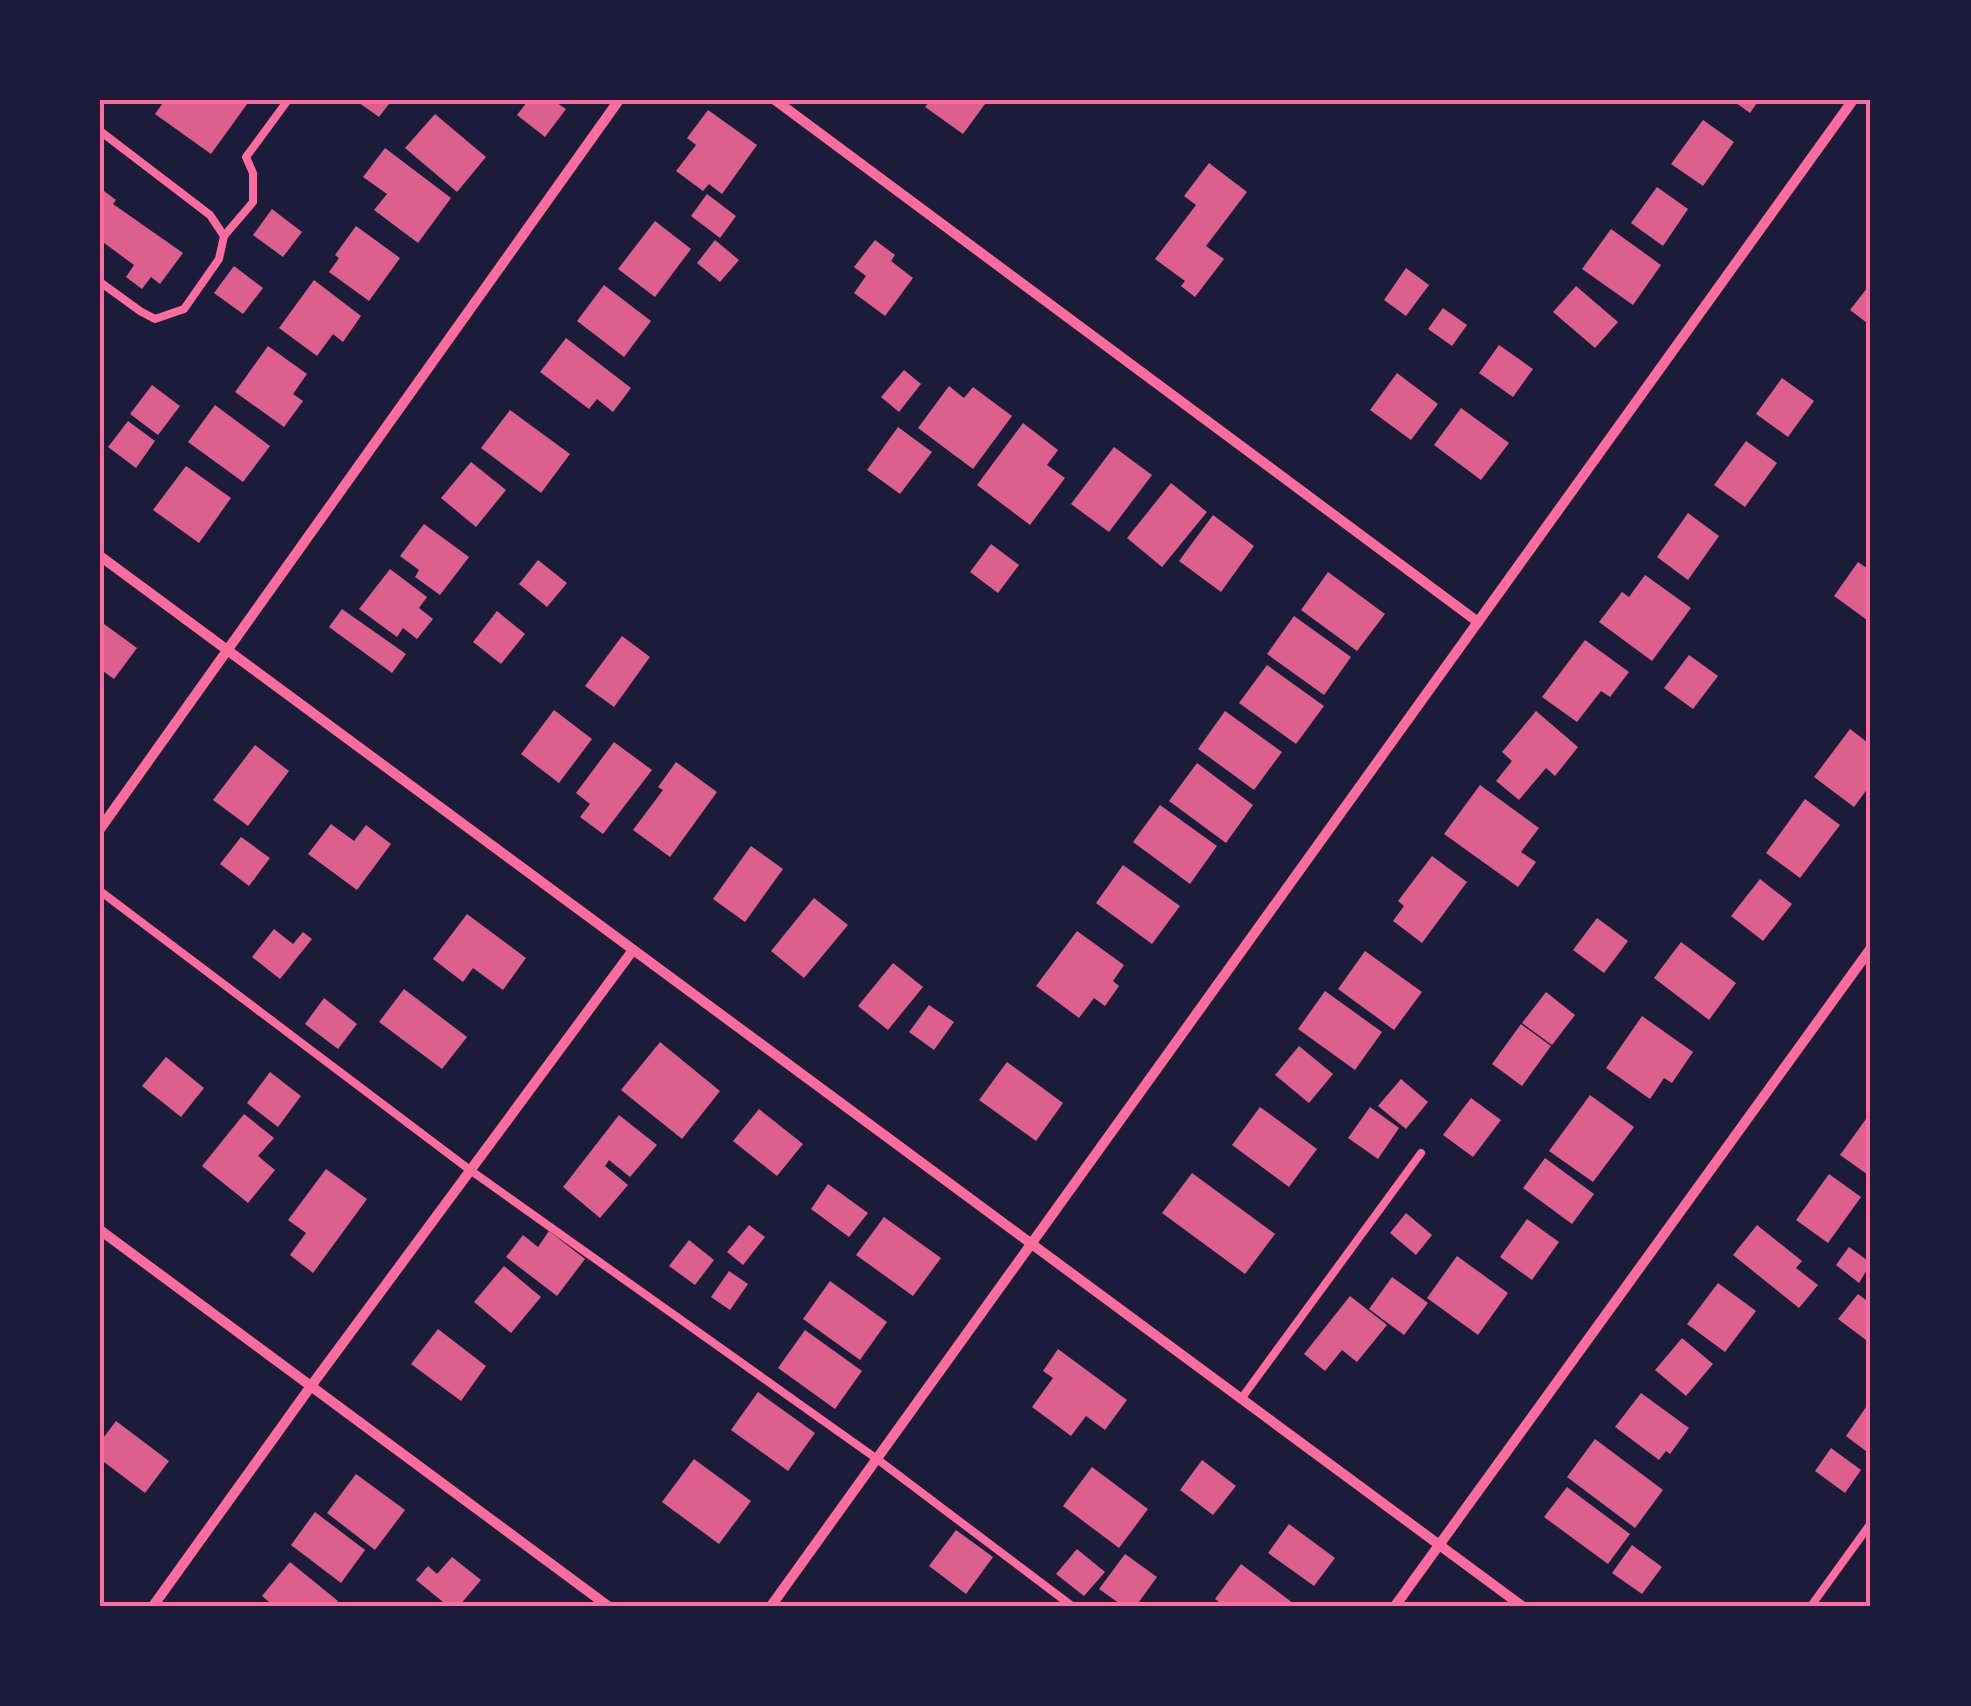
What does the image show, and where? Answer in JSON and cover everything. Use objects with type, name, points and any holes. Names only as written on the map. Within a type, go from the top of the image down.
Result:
[{"type":"street","points":[[100,828],[619,100]]},
{"type":"street","points":[[775,100],[1478,622]]},
{"type":"street","points":[[771,1606],[1853,100]]},
{"type":"street","points":[[100,556],[1522,1606]]},
{"type":"street","points":[[1395,1606],[1871,948]]},
{"type":"street","points":[[153,1606],[633,950]]},
{"type":"street","points":[[100,1230],[608,1606]]},
{"type":"lane","points":[[100,282],[140,312],[156,318],[184,309],[220,259],[224,236],[252,202],[253,173],[246,157],[288,100]]},
{"type":"lane","points":[[100,130],[210,215],[224,236]]},
{"type":"lane","points":[[100,891],[470,1170],[877,1459],[1072,1606]]},
{"type":"lane","points":[[1242,1399],[1421,1153]]},
{"type":"lane","points":[[1811,1606],[1871,1524]]},
{"type":"building","points":[[165,100],[250,100],[211,154],[155,114]]},
{"type":"building","points":[[355,100],[392,100],[379,117]]},
{"type":"building","points":[[524,100],[559,100],[557,103],[566,109],[545,137],[517,115],[527,102]]},
{"type":"building","points":[[931,100],[988,100],[963,134],[925,107]]},
{"type":"building","points":[[1732,100],[1759,100],[1750,113]]},
{"type":"building","points":[[708,110],[757,145],[722,194],[709,184],[703,191],[676,171],[696,145],[687,138]]},
{"type":"building","points":[[435,114],[486,157],[457,192],[405,148]]},
{"type":"building","points":[[1703,120],[1734,142],[1703,186],[1671,164]]},
{"type":"building","points":[[385,148],[451,198],[418,243],[374,210],[387,194],[363,177]]},
{"type":"building","points":[[1209,163],[1247,192],[1206,246],[1224,259],[1195,297],[1181,286],[1185,281],[1155,259],[1196,205],[1184,196]]},
{"type":"building","points":[[1657,187],[1688,209],[1663,246],[1631,223]]},
{"type":"building","points":[[100,188],[116,200],[113,204],[183,253],[160,284],[151,277],[142,289],[126,277],[134,265],[100,240]]},
{"type":"building","points":[[707,194],[736,216],[720,238],[691,216]]},
{"type":"building","points":[[272,209],[302,232],[283,257],[253,235]]},
{"type":"building","points":[[655,221],[691,249],[655,297],[618,269]]},
{"type":"building","points":[[356,226],[400,258],[369,301],[329,272],[339,258],[335,255]]},
{"type":"building","points":[[1611,229],[1661,265],[1633,305],[1582,269]]},
{"type":"building","points":[[715,240],[739,260],[720,282],[697,263]]},
{"type":"building","points":[[875,240],[895,255],[891,261],[913,278],[885,316],[854,293],[866,276],[854,267]]},
{"type":"building","points":[[234,266],[263,288],[243,314],[214,293]]},
{"type":"building","points":[[1406,268],[1429,285],[1406,316],[1384,300]]},
{"type":"building","points":[[314,280],[361,316],[343,342],[333,334],[317,356],[279,328]]},
{"type":"building","points":[[1871,283],[1871,326],[1850,310]]},
{"type":"building","points":[[604,285],[651,321],[624,357],[577,321]]},
{"type":"building","points":[[1576,286],[1618,322],[1595,348],[1553,312]]},
{"type":"building","points":[[1443,308],[1467,325],[1452,346],[1428,329]]},
{"type":"building","points":[[566,338],[631,388],[613,412],[597,399],[589,409],[540,372]]},
{"type":"building","points":[[1499,345],[1533,369],[1513,397],[1479,373]]},
{"type":"building","points":[[268,346],[307,374],[293,394],[303,401],[284,427],[235,392]]},
{"type":"building","points":[[904,370],[921,384],[899,412],[881,397]]},
{"type":"building","points":[[1397,373],[1438,404],[1411,440],[1370,410]]},
{"type":"building","points":[[1782,378],[1814,401],[1788,437],[1756,414]]},
{"type":"building","points":[[152,385],[180,406],[158,435],[130,414]]},
{"type":"building","points":[[949,386],[964,398],[973,387],[1012,416],[973,469],[918,428]]},
{"type":"building","points":[[215,405],[270,446],[243,482],[188,442]]},
{"type":"building","points":[[1461,408],[1509,443],[1481,480],[1434,445]]},
{"type":"building","points":[[510,410],[570,454],[541,493],[481,448]]},
{"type":"building","points":[[128,421],[155,441],[136,468],[108,447]]},
{"type":"building","points":[[1023,423],[1058,450],[1047,465],[1065,478],[1030,525],[977,485]]},
{"type":"building","points":[[898,427],[932,452],[900,494],[867,470]]},
{"type":"building","points":[[1746,441],[1777,463],[1745,507],[1714,485]]},
{"type":"building","points":[[1114,447],[1152,475],[1109,532],[1071,504]]},
{"type":"building","points":[[471,462],[506,490],[476,527],[441,498]]},
{"type":"building","points":[[186,466],[231,498],[199,543],[153,510]]},
{"type":"building","points":[[1171,483],[1207,512],[1162,567],[1127,538]]},
{"type":"building","points":[[1688,513],[1719,536],[1688,580],[1657,557]]},
{"type":"building","points":[[1213,515],[1254,546],[1221,592],[1179,561]]},
{"type":"building","points":[[424,524],[469,557],[440,595],[415,577],[419,570],[400,556]]},
{"type":"building","points":[[991,544],[1019,565],[998,593],[970,572]]},
{"type":"building","points":[[538,560],[567,583],[547,607],[519,584]]},
{"type":"building","points":[[1858,562],[1871,571],[1871,614],[1867,620],[1834,596]]},
{"type":"building","points":[[390,569],[427,597],[419,608],[433,619],[417,639],[403,628],[397,637],[359,609]]},
{"type":"building","points":[[1328,572],[1385,614],[1357,651],[1301,610]]},
{"type":"building","points":[[1645,575],[1691,608],[1652,661],[1599,622],[1622,592],[1629,597]]},
{"type":"building","points":[[342,609],[406,654],[392,673],[329,627]]},
{"type":"building","points":[[497,611],[525,634],[501,664],[473,642]]},
{"type":"building","points":[[1294,616],[1351,657],[1324,695],[1267,654]]},
{"type":"building","points":[[100,621],[137,648],[114,679],[100,669]]},
{"type":"building","points":[[622,636],[650,657],[614,707],[585,686]]},
{"type":"building","points":[[1585,640],[1629,672],[1610,697],[1601,691],[1577,722],[1542,697]]},
{"type":"building","points":[[1689,655],[1718,676],[1693,709],[1664,688]]},
{"type":"building","points":[[1267,665],[1324,706],[1296,744],[1239,703]]},
{"type":"building","points":[[554,710],[592,739],[559,783],[521,754]]},
{"type":"building","points":[[1225,711],[1282,752],[1254,790],[1198,749]]},
{"type":"building","points":[[1536,711],[1578,747],[1555,776],[1546,768],[1519,800],[1496,781],[1512,761],[1502,752]]},
{"type":"building","points":[[1850,729],[1871,745],[1871,784],[1854,807],[1814,777]]},
{"type":"building","points":[[614,742],[652,770],[603,834],[580,817],[590,804],[576,793]]},
{"type":"building","points":[[255,745],[289,771],[248,826],[213,800]]},
{"type":"building","points":[[676,762],[717,792],[670,857],[633,830],[663,790],[658,787]]},
{"type":"building","points":[[1197,763],[1253,805],[1226,843],[1169,801]]},
{"type":"building","points":[[1480,785],[1539,828],[1521,852],[1536,862],[1518,887],[1444,834]]},
{"type":"building","points":[[1805,799],[1840,825],[1800,878],[1766,853]]},
{"type":"building","points":[[1160,805],[1217,846],[1190,884],[1133,842]]},
{"type":"building","points":[[331,824],[354,841],[366,825],[391,844],[357,890],[308,854]]},
{"type":"building","points":[[241,837],[270,858],[249,886],[220,864]]},
{"type":"building","points":[[751,846],[783,869],[745,922],[713,899]]},
{"type":"building","points":[[1432,856],[1467,882],[1422,943],[1393,921],[1404,906],[1398,901]]},
{"type":"building","points":[[1123,865],[1180,906],[1152,944],[1096,903]]},
{"type":"building","points":[[1760,879],[1792,904],[1763,941],[1731,916]]},
{"type":"building","points":[[814,898],[848,925],[804,978],[771,951]]},
{"type":"building","points":[[467,914],[526,958],[503,990],[473,968],[463,982],[433,959]]},
{"type":"building","points":[[1597,918],[1628,941],[1604,973],[1573,950]]},
{"type":"building","points":[[274,929],[293,944],[303,932],[312,939],[280,979],[252,957]]},
{"type":"building","points":[[1077,931],[1124,965],[1113,981],[1119,986],[1105,1006],[1094,998],[1079,1018],[1036,986]]},
{"type":"building","points":[[1681,942],[1736,983],[1709,1020],[1654,978]]},
{"type":"building","points":[[1365,951],[1422,992],[1394,1030],[1338,989]]},
{"type":"building","points":[[893,963],[923,987],[888,1030],[858,1006]]},
{"type":"building","points":[[404,989],[467,1037],[442,1069],[379,1022]]},
{"type":"building","points":[[1325,991],[1382,1032],[1355,1070],[1298,1029]]},
{"type":"building","points":[[1546,992],[1575,1015],[1552,1045],[1522,1023]]},
{"type":"building","points":[[324,998],[357,1024],[338,1049],[305,1024]]},
{"type":"building","points":[[929,1005],[954,1022],[934,1050],[909,1032]]},
{"type":"building","points":[[1642,1016],[1693,1052],[1672,1083],[1664,1078],[1650,1099],[1606,1068]]},
{"type":"building","points":[[1521,1024],[1551,1046],[1522,1086],[1492,1064]]},
{"type":"building","points":[[660,1042],[720,1091],[682,1139],[621,1090]]},
{"type":"building","points":[[1299,1046],[1333,1074],[1309,1103],[1275,1075]]},
{"type":"building","points":[[166,1057],[204,1088],[181,1117],[142,1086]]},
{"type":"building","points":[[1007,1062],[1063,1103],[1036,1141],[979,1100]]},
{"type":"building","points":[[270,1072],[301,1096],[278,1127],[247,1103]]},
{"type":"building","points":[[1401,1079],[1428,1102],[1406,1129],[1378,1106]]},
{"type":"building","points":[[1590,1095],[1634,1127],[1593,1182],[1549,1151]]},
{"type":"building","points":[[1471,1098],[1501,1120],[1473,1157],[1443,1135]]},
{"type":"building","points":[[1260,1107],[1317,1149],[1289,1187],[1232,1145]]},
{"type":"building","points":[[1370,1107],[1399,1128],[1378,1159],[1348,1138]]},
{"type":"building","points":[[759,1109],[803,1144],[777,1176],[733,1141]]},
{"type":"building","points":[[1871,1112],[1871,1177],[1840,1155]]},
{"type":"building","points":[[244,1114],[274,1138],[258,1156],[275,1170],[248,1203],[202,1166]]},
{"type":"building","points":[[619,1115],[657,1145],[630,1177],[609,1160],[605,1166],[628,1185],[600,1218],[563,1187]]},
{"type":"building","points":[[1545,1158],[1594,1194],[1572,1224],[1523,1188]]},
{"type":"building","points":[[326,1169],[367,1199],[313,1273],[290,1255],[306,1233],[288,1220]]},
{"type":"building","points":[[1192,1173],[1275,1234],[1245,1274],[1162,1213]]},
{"type":"building","points":[[1829,1174],[1861,1197],[1828,1243],[1796,1220]]},
{"type":"building","points":[[828,1184],[868,1213],[849,1237],[811,1209]]},
{"type":"building","points":[[1406,1213],[1432,1235],[1416,1255],[1390,1233]]},
{"type":"building","points":[[884,1217],[941,1258],[913,1296],[856,1255]]},
{"type":"building","points":[[1527,1219],[1559,1242],[1532,1280],[1500,1257]]},
{"type":"building","points":[[749,1225],[765,1237],[743,1265],[727,1252]]},
{"type":"building","points":[[1757,1225],[1802,1261],[1796,1268],[1818,1285],[1799,1308],[1733,1255]]},
{"type":"building","points":[[549,1231],[585,1259],[557,1296],[506,1257],[523,1235],[538,1247]]},
{"type":"building","points":[[689,1240],[714,1260],[695,1285],[669,1266]]},
{"type":"building","points":[[1849,1247],[1871,1263],[1859,1283],[1836,1265]]},
{"type":"building","points":[[1457,1256],[1508,1293],[1478,1335],[1427,1298]]},
{"type":"building","points":[[504,1266],[541,1297],[511,1333],[474,1302]]},
{"type":"building","points":[[729,1271],[748,1284],[730,1310],[711,1297]]},
{"type":"building","points":[[1392,1277],[1428,1303],[1404,1335],[1369,1309]]},
{"type":"building","points":[[830,1281],[887,1322],[860,1360],[803,1319]]},
{"type":"building","points":[[1718,1283],[1756,1311],[1725,1352],[1687,1324]]},
{"type":"building","points":[[1858,1294],[1871,1304],[1871,1333],[1866,1340],[1838,1319]]},
{"type":"building","points":[[1350,1296],[1387,1325],[1357,1362],[1342,1350],[1325,1371],[1304,1354]]},
{"type":"building","points":[[438,1329],[486,1366],[461,1401],[411,1364]]},
{"type":"building","points":[[805,1330],[862,1371],[835,1409],[778,1368]]},
{"type":"building","points":[[1682,1338],[1713,1364],[1686,1396],[1655,1370]]},
{"type":"building","points":[[1058,1349],[1127,1400],[1105,1430],[1086,1416],[1071,1436],[1032,1407],[1053,1378],[1043,1371]]},
{"type":"building","points":[[758,1392],[815,1433],[788,1471],[731,1430]]},
{"type":"building","points":[[1641,1393],[1689,1428],[1670,1454],[1666,1451],[1659,1460],[1615,1427]]},
{"type":"building","points":[[1866,1407],[1871,1411],[1871,1455],[1846,1436]]},
{"type":"building","points":[[116,1421],[169,1461],[145,1493],[100,1459],[100,1442]]},
{"type":"building","points":[[1595,1439],[1663,1490],[1635,1528],[1567,1477]]},
{"type":"building","points":[[1831,1448],[1861,1470],[1845,1493],[1815,1471]]},
{"type":"building","points":[[694,1459],[751,1501],[719,1544],[662,1502]]},
{"type":"building","points":[[1202,1460],[1236,1486],[1213,1515],[1180,1490]]},
{"type":"building","points":[[1092,1467],[1148,1509],[1119,1548],[1063,1506]]},
{"type":"building","points":[[356,1474],[405,1510],[375,1550],[327,1513]]},
{"type":"building","points":[[1567,1487],[1630,1534],[1608,1564],[1544,1517]]},
{"type":"building","points":[[315,1512],[365,1550],[341,1583],[291,1545]]},
{"type":"building","points":[[1289,1524],[1335,1558],[1314,1586],[1268,1553]]},
{"type":"building","points":[[956,1530],[993,1557],[966,1594],[929,1566]]},
{"type":"building","points":[[1632,1545],[1662,1567],[1642,1594],[1612,1573]]},
{"type":"building","points":[[1077,1549],[1105,1572],[1084,1596],[1056,1574]]},
{"type":"building","points":[[1125,1554],[1157,1577],[1136,1606],[1123,1606],[1099,1589]]},
{"type":"building","points":[[452,1557],[481,1580],[459,1606],[448,1606],[416,1580],[428,1566],[437,1574]]},
{"type":"building","points":[[290,1562],[338,1601],[334,1606],[274,1606],[262,1596]]},
{"type":"building","points":[[1241,1564],[1297,1606],[1224,1606],[1215,1599]]}]
